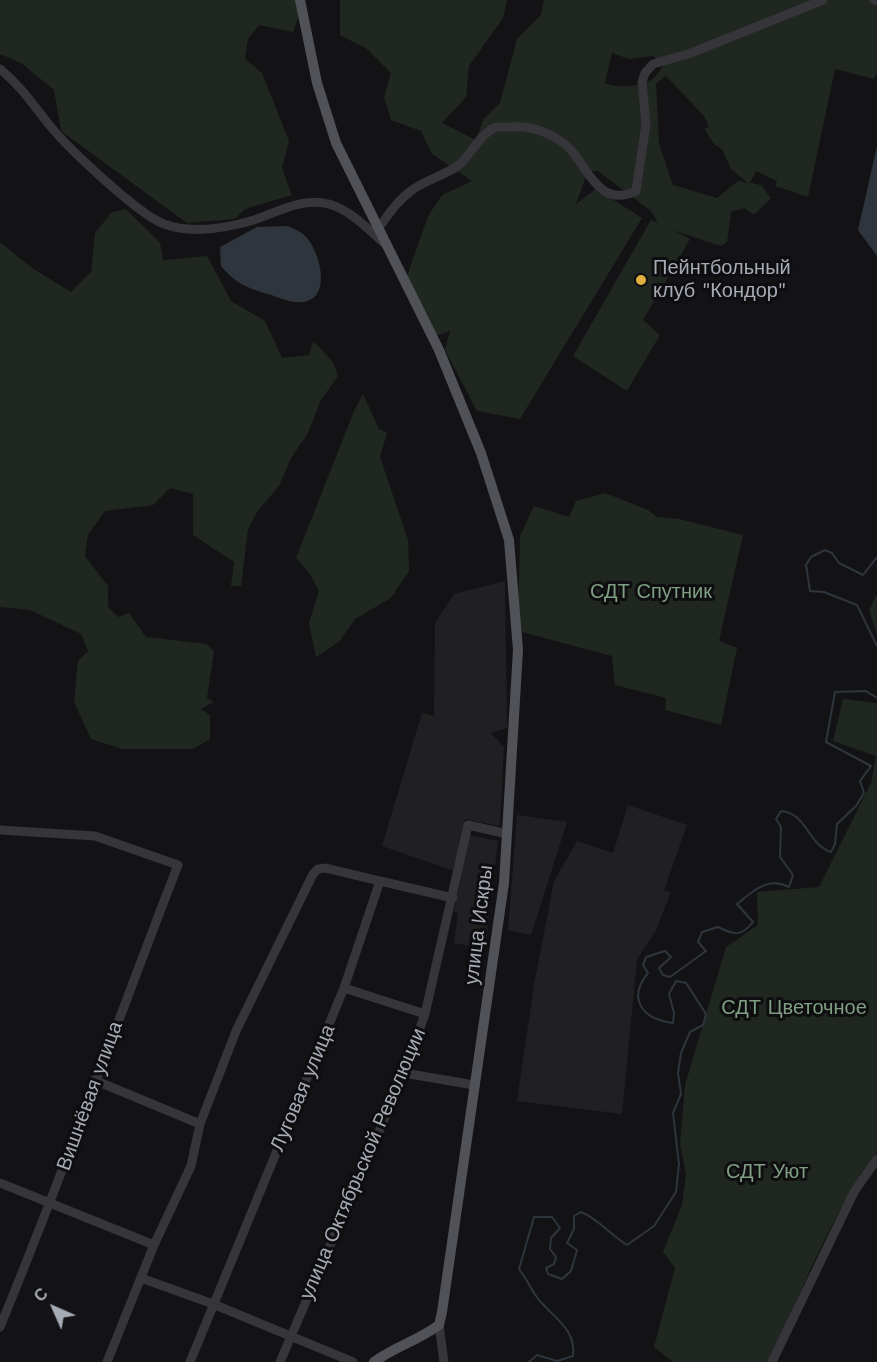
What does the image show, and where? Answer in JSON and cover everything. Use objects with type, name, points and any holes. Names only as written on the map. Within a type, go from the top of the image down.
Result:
[{"type":"main road","name":"улица Искры","points":[[300,0],[317,83],[336,143],[439,350],[481,453],[509,540],[518,650],[504,883],[496,953],[439,1325]]},
{"type":"main road","points":[[374,1362],[389,1352],[422,1338],[439,1325]]},
{"type":"street","points":[[378,229],[395,205],[412,190],[441,177],[461,163],[494,128],[521,126],[546,133],[570,149],[588,177],[605,192],[625,196],[636,191],[646,124],[642,82],[645,73],[653,64],[691,53],[823,0]]},
{"type":"street","points":[[0,69],[20,85],[52,128],[114,188],[153,220],[166,225],[199,229],[254,220],[296,205],[328,204],[353,216],[384,243]]},
{"type":"street","name":"улица Октябрьской Революции","points":[[279,1362],[404,1072],[425,1014],[468,825],[507,834]]},
{"type":"street","name":"Вишнёвая улица","points":[[0,830],[95,836],[178,865],[94,1080],[51,1204],[0,1327]]},
{"type":"street","points":[[107,1362],[154,1245],[191,1166],[200,1124],[236,1031],[313,874],[318,869],[326,868],[453,898]]},
{"type":"street","name":"Луговая улица","points":[[190,1362],[344,988],[380,881]]},
{"type":"street","points":[[344,988],[425,1014]]},
{"type":"street","points":[[404,1072],[474,1085]]},
{"type":"street","points":[[94,1080],[200,1124]]},
{"type":"street","points":[[772,1362],[854,1192],[877,1160]]},
{"type":"street","points":[[0,1183],[154,1245]]},
{"type":"street","points":[[141,1278],[213,1304],[353,1362]]},
{"type":"street","points":[[439,1325],[444,1362]]},
{"type":"shaded area","points":[[877,146],[877,256],[858,230]]},
{"type":"shaded area","points":[[288,226],[305,236],[316,254],[321,284],[313,298],[304,302],[285,300],[236,281],[221,266],[220,247],[257,227]]},
{"type":"shaded area","points":[[505,581],[507,728],[491,733],[504,747],[500,824],[498,826],[465,819],[454,871],[382,846],[422,713],[434,716],[435,623],[454,594]]},
{"type":"shaded area","points":[[628,805],[687,825],[664,890],[671,892],[656,930],[637,960],[622,1114],[517,1101],[534,985],[554,881],[577,841],[613,853]]},
{"type":"shaded area","points":[[517,815],[567,822],[531,935],[508,930]]},
{"type":"shaded area","points":[[468,835],[498,841],[485,949],[454,943],[458,913],[454,911]]},
{"type":"green space","points":[[0,0],[296,0],[299,15],[293,32],[259,25],[248,39],[245,59],[262,73],[289,141],[282,168],[292,195],[245,209],[235,219],[187,223],[61,131],[54,90],[21,63],[0,54]]},
{"type":"green space","points":[[340,0],[507,0],[503,18],[469,66],[466,97],[442,123],[476,140],[483,120],[500,103],[517,39],[541,15],[544,0],[877,0],[877,73],[874,79],[835,69],[808,197],[775,186],[777,181],[756,171],[750,183],[761,185],[771,198],[754,215],[744,208],[731,212],[727,242],[721,246],[673,230],[690,239],[643,320],[660,335],[627,391],[573,356],[651,220],[658,223],[652,212],[598,171],[588,171],[576,204],[596,189],[642,218],[520,419],[477,411],[445,350],[450,331],[435,336],[406,279],[428,216],[442,195],[472,181],[432,154],[421,131],[391,120],[384,97],[391,73],[367,49],[340,35]],"holes":[[[612,53],[629,59],[653,56],[663,66],[649,81],[630,86],[610,85],[605,83]],[[666,76],[704,116],[709,127],[704,129],[715,145],[722,149],[731,169],[748,183],[738,181],[717,198],[673,185],[659,144],[656,83]]]},
{"type":"green space","points":[[126,209],[160,243],[163,260],[207,256],[231,301],[265,321],[282,358],[309,355],[313,341],[333,362],[338,376],[321,400],[308,433],[291,458],[279,486],[257,512],[248,529],[241,586],[231,586],[234,562],[193,535],[193,494],[170,488],[153,505],[105,511],[88,535],[85,556],[108,586],[108,607],[118,617],[129,613],[146,637],[207,644],[214,651],[207,698],[214,702],[201,709],[210,715],[210,739],[193,749],[122,749],[91,739],[74,702],[78,661],[88,651],[81,634],[30,610],[0,607],[0,242],[32,268],[71,292],[91,272],[95,233],[112,212]]},
{"type":"green space","points":[[363,394],[379,429],[387,433],[380,457],[408,540],[409,571],[391,598],[355,619],[339,642],[316,657],[309,623],[319,591],[310,574],[296,558],[354,411]]},
{"type":"green space","name":"СДТ Спутник","points":[[605,493],[648,510],[657,517],[679,519],[743,535],[719,641],[737,648],[721,725],[665,710],[666,698],[615,685],[612,656],[518,631],[520,536],[534,506],[569,517],[576,501]]},
{"type":"green space","points":[[877,594],[877,635],[869,610]]},
{"type":"green space","points":[[843,699],[877,703],[877,1152],[860,1176],[831,1227],[770,1362],[673,1362],[654,1347],[675,1268],[663,1252],[682,1205],[686,1174],[680,1144],[685,1085],[726,947],[758,925],[757,892],[819,887],[871,783],[876,756],[833,741]]},
{"type":"waterway","points":[[877,557],[863,575],[839,563],[832,553],[825,550],[811,557],[806,565],[810,591],[824,592],[857,605],[877,646]]},
{"type":"waterway","points":[[529,1362],[537,1355],[557,1361],[573,1356],[568,1331],[537,1297],[519,1269],[534,1217],[552,1217],[560,1228],[551,1238],[550,1249],[556,1257],[554,1264],[546,1268],[548,1274],[562,1279],[571,1271],[577,1250],[567,1243],[574,1229],[574,1216],[581,1212],[587,1215],[627,1245],[654,1226],[676,1192],[679,1164],[673,1113],[681,1094],[678,1073],[681,1053],[690,1032],[703,1025],[706,1014],[686,983],[676,981],[669,994],[674,1013],[673,1023],[662,1021],[646,1012],[639,999],[642,982],[648,973],[643,965],[646,957],[665,951],[671,957],[659,968],[663,975],[670,977],[706,951],[698,942],[702,932],[718,927],[737,933],[749,927],[753,922],[737,904],[749,894],[768,884],[774,883],[789,887],[793,875],[780,857],[781,827],[776,819],[781,811],[797,817],[817,843],[831,852],[835,844],[837,824],[856,806],[864,793],[860,781],[871,766],[826,742],[835,692],[866,691],[877,698]]},
{"type":"place","name":"Пейнтбольный клуб \"Кондор\"","points":[[641,280]]},
{"type":"park label","name":"СДТ Цветочное","points":[[794,1008]]},
{"type":"park label","name":"СДТ Уют","points":[[767,1172]]}]
